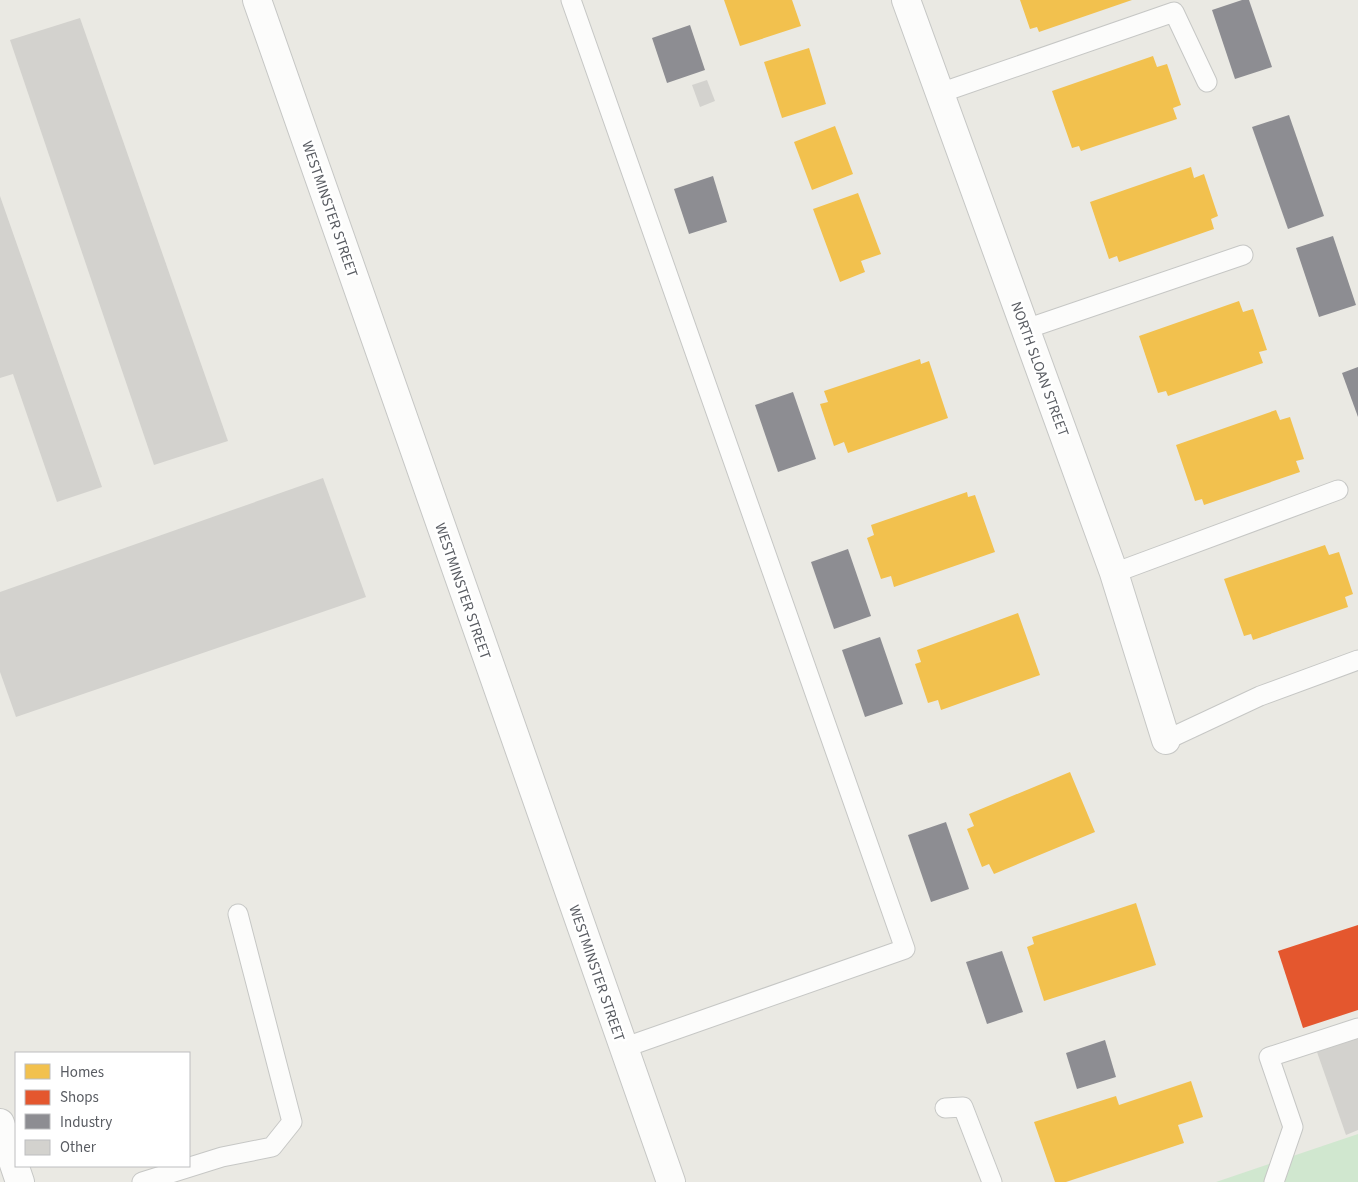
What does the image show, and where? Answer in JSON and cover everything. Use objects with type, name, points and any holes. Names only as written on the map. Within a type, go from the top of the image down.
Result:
[{"type":"street","name":"WESTMINSTER STREET","points":[[257,0],[671,1182]]},
{"type":"street","name":"NORTH SLOAN STREET","points":[[906,0],[1114,573],[1166,740]]},
{"type":"street","points":[[0,1122],[20,1182]]},
{"type":"lane","points":[[571,0],[906,949],[623,1048]]},
{"type":"lane","points":[[940,93],[1174,12],[1207,82]]},
{"type":"lane","points":[[1026,329],[1243,255]]},
{"type":"lane","points":[[1114,573],[1338,490]]},
{"type":"lane","points":[[1166,740],[1260,696],[1358,660]]},
{"type":"lane","points":[[142,1182],[222,1157],[272,1146],[292,1122],[238,914]]},
{"type":"lane","points":[[1274,1182],[1293,1128],[1270,1057],[1358,1028]]},
{"type":"lane","points":[[945,1108],[963,1107],[992,1182]]},
{"type":"green space","points":[[1358,1134],[1358,1182],[1216,1182]]},
{"type":"building: Homes","points":[[724,0],[792,0],[801,26],[740,46]]},
{"type":"building: Homes","points":[[1020,0],[1132,0],[1039,32],[1037,27],[1030,29]]},
{"type":"building: Homes","points":[[809,48],[826,104],[782,118],[764,62]]},
{"type":"building: Homes","points":[[1153,56],[1157,67],[1167,64],[1181,105],[1173,108],[1177,119],[1081,151],[1079,146],[1072,148],[1052,91]]},
{"type":"building: Homes","points":[[835,126],[853,174],[812,190],[794,142]]},
{"type":"building: Homes","points":[[1191,167],[1194,178],[1204,174],[1218,216],[1211,219],[1214,229],[1119,262],[1117,256],[1109,259],[1090,202]]},
{"type":"building: Homes","points":[[858,193],[881,254],[861,261],[865,272],[840,282],[813,209]]},
{"type":"building: Homes","points":[[1239,301],[1243,312],[1253,309],[1267,350],[1259,352],[1263,363],[1168,396],[1166,391],[1158,393],[1139,336]]},
{"type":"building: Homes","points":[[920,359],[921,364],[929,361],[948,418],[848,453],[844,442],[834,446],[820,404],[828,402],[824,391]]},
{"type":"building: Homes","points":[[1276,410],[1280,420],[1290,417],[1304,459],[1296,461],[1300,472],[1204,505],[1202,499],[1195,501],[1176,445]]},
{"type":"building: Homes","points":[[967,492],[968,497],[975,495],[995,552],[894,587],[891,576],[881,579],[867,538],[874,535],[871,525]]},
{"type":"building: Homes","points":[[1325,545],[1329,555],[1339,552],[1353,594],[1345,597],[1348,607],[1253,640],[1251,634],[1244,636],[1224,579]]},
{"type":"building: Homes","points":[[1018,613],[1040,675],[941,710],[938,700],[928,703],[915,664],[921,662],[917,650]]},
{"type":"building: Homes","points":[[1070,772],[1095,832],[994,874],[989,864],[982,867],[967,829],[974,826],[969,814]]},
{"type":"building: Homes","points":[[1136,903],[1156,965],[1044,1001],[1027,947],[1034,944],[1032,937]]},
{"type":"building: Homes","points":[[1191,1081],[1203,1117],[1178,1125],[1184,1143],[1066,1182],[1055,1182],[1034,1122],[1116,1096],[1119,1105]]},
{"type":"building: Shops","points":[[1358,925],[1358,1010],[1303,1028],[1278,951]]},
{"type":"building: Industry","points":[[1242,0],[1249,0],[1272,67],[1235,79],[1212,10]]},
{"type":"building: Industry","points":[[690,25],[705,70],[667,83],[652,38]]},
{"type":"building: Industry","points":[[1289,115],[1324,216],[1288,229],[1252,127]]},
{"type":"building: Industry","points":[[713,176],[727,222],[689,234],[674,189]]},
{"type":"building: Industry","points":[[1333,236],[1356,305],[1319,317],[1296,248]]},
{"type":"building: Industry","points":[[1358,367],[1358,417],[1342,373]]},
{"type":"building: Industry","points":[[793,392],[816,459],[778,472],[755,405]]},
{"type":"building: Industry","points":[[848,549],[871,616],[834,629],[811,562]]},
{"type":"building: Industry","points":[[880,637],[903,704],[865,717],[842,650]]},
{"type":"building: Industry","points":[[946,822],[969,889],[931,902],[908,835]]},
{"type":"building: Industry","points":[[1002,951],[1023,1012],[987,1024],[966,962]]},
{"type":"building: Industry","points":[[1105,1040],[1116,1077],[1077,1089],[1066,1053]]},
{"type":"building: Other","points":[[80,18],[228,441],[154,465],[10,40]]},
{"type":"building: Other","points":[[707,80],[715,101],[700,107],[692,85]]},
{"type":"building: Other","points":[[0,196],[102,487],[57,502],[13,374],[0,378]]},
{"type":"building: Other","points":[[323,478],[366,597],[16,717],[0,672],[0,592]]},
{"type":"building: Other","points":[[1358,1038],[1358,1130],[1346,1135],[1317,1052]]}]
